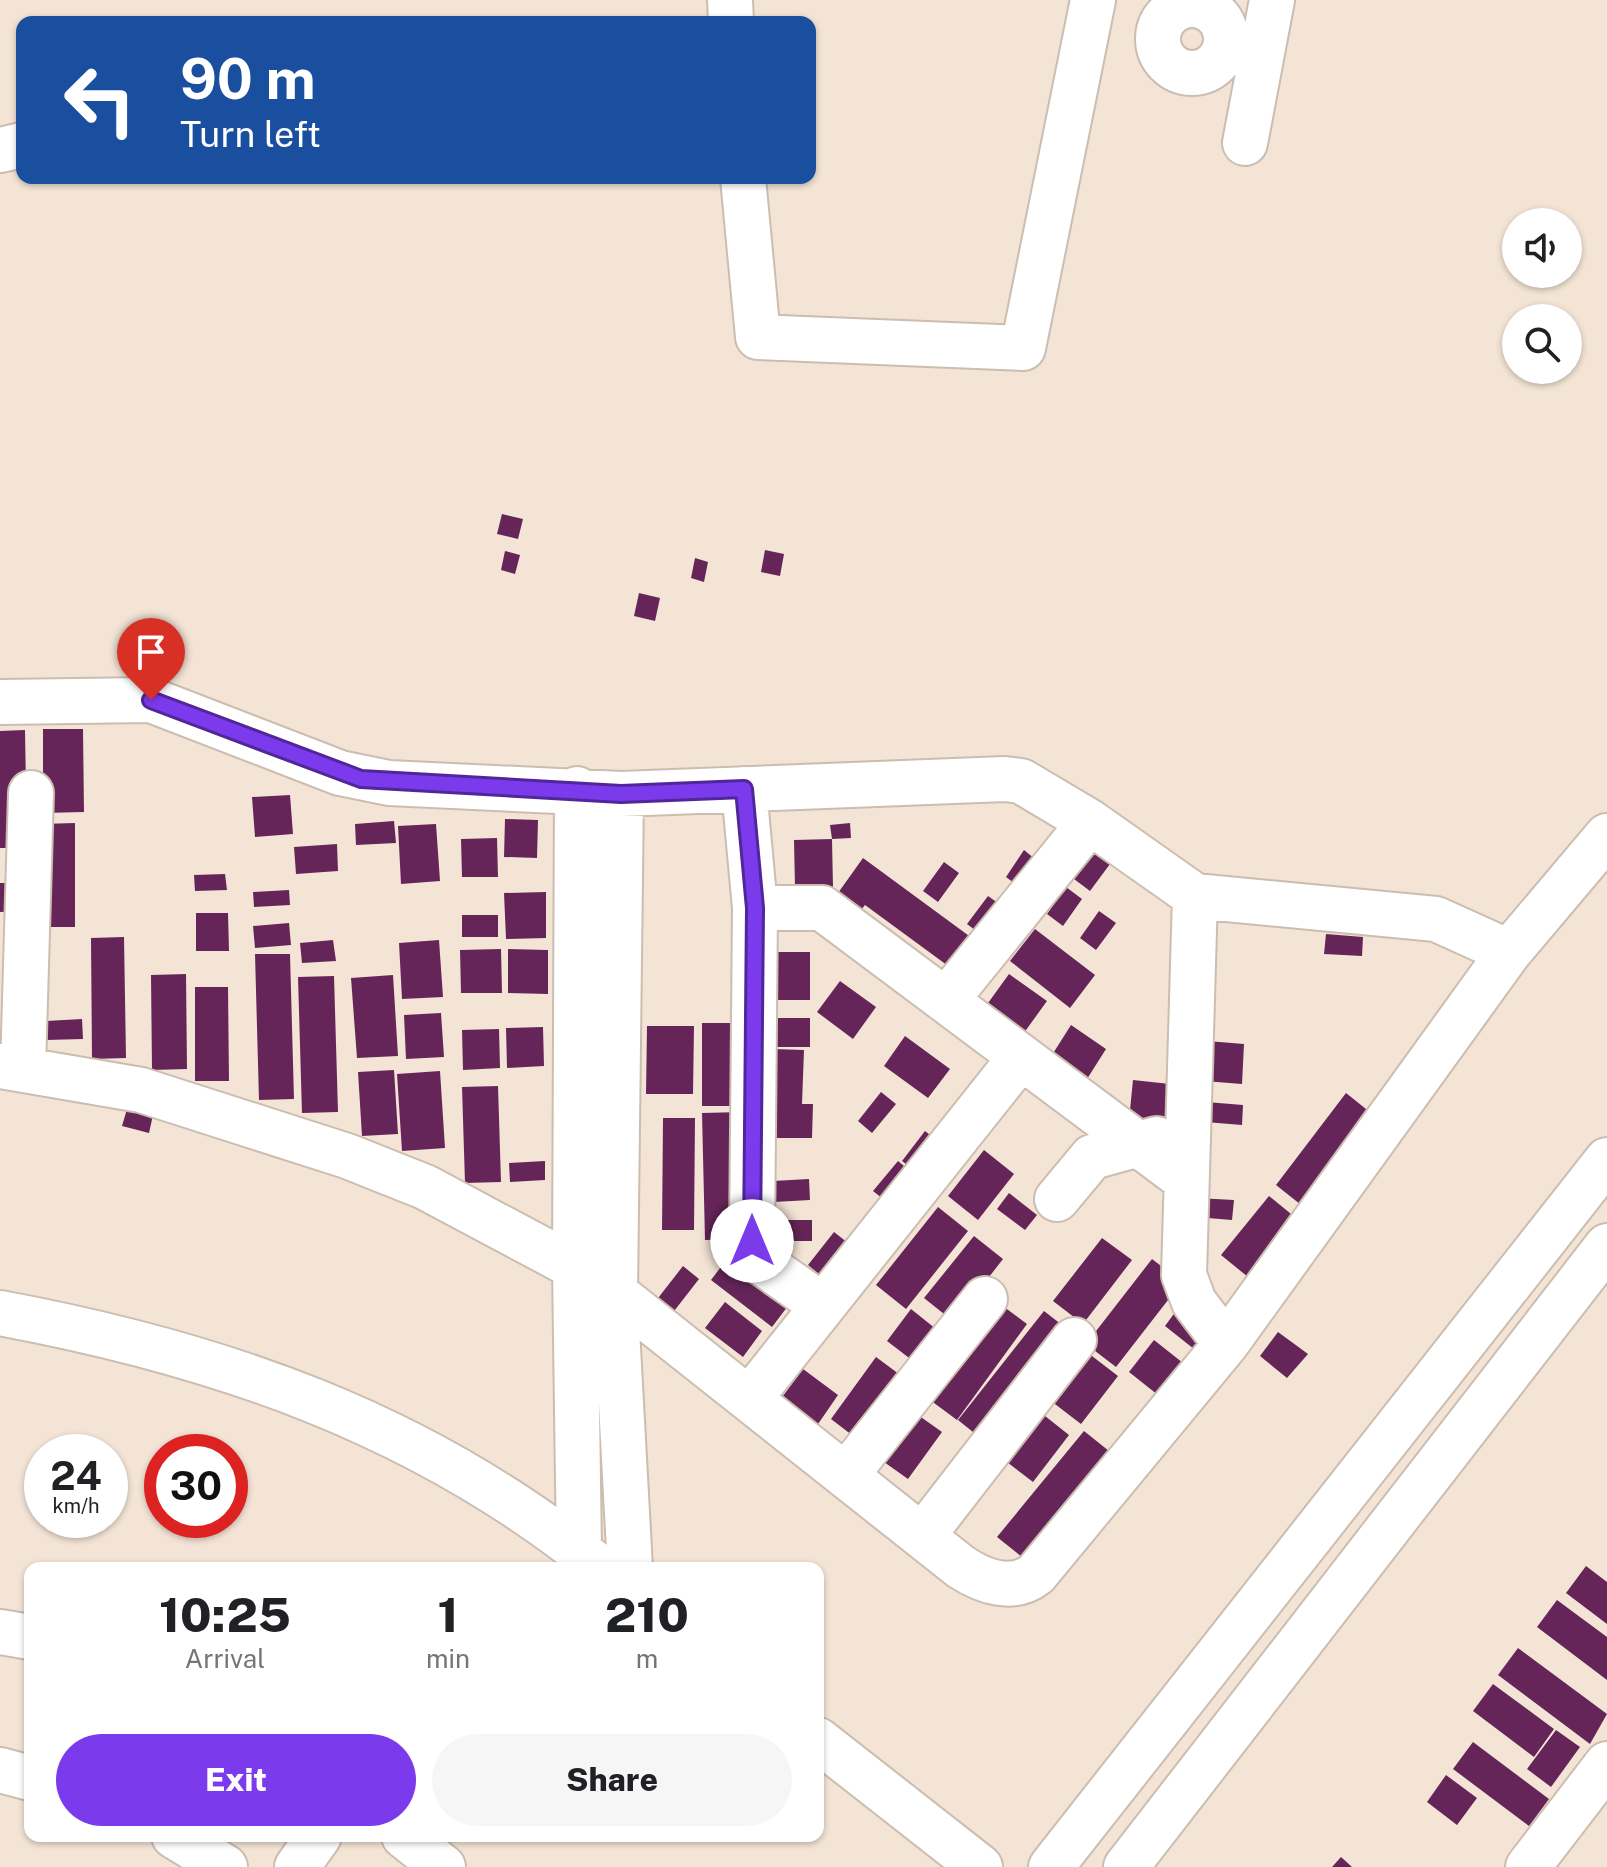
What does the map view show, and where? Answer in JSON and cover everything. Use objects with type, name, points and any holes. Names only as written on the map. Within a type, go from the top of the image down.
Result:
[{"type":"street","points":[[1245,143],[1272,0]]},
{"type":"street","points":[[744,184],[758,337],[1023,348],[1091,7],[1193,11]]},
{"type":"street","points":[[0,702],[151,700],[361,779],[577,789],[621,794],[1005,779],[1021,781],[1090,822],[1195,896],[1436,919],[1509,952]]},
{"type":"street","points":[[577,789],[575,1267],[589,1560]]},
{"type":"street","points":[[744,789],[755,908],[752,1241],[761,1262],[823,1306]]},
{"type":"street","points":[[31,793],[12,1067],[141,1090],[347,1156],[425,1187],[575,1267],[615,1293],[973,1574],[1013,1585],[1026,1582],[1226,1344],[1509,952],[1607,836]]},
{"type":"street","points":[[621,794],[615,1293],[630,1562]]},
{"type":"street","points":[[947,999],[1090,822]]},
{"type":"street","points":[[1195,896],[1186,1119],[1186,1289],[1226,1344]]},
{"type":"street","points":[[755,908],[822,908],[1186,1180]]},
{"type":"street","points":[[750,1398],[1020,1058]]},
{"type":"street","points":[[1057,1199],[1092,1157],[1159,1138],[1186,1119]]},
{"type":"street","points":[[1051,1867],[1463,1347],[1607,1160]]},
{"type":"street","points":[[1126,1867],[1607,1246]]},
{"type":"street","points":[[846,1475],[985,1299]]},
{"type":"street","points":[[0,1313],[91,1330],[186,1355],[280,1385],[354,1415],[435,1457],[589,1560]]},
{"type":"street","points":[[924,1534],[1074,1340]]},
{"type":"street","points":[[1463,1347],[1502,1383]]},
{"type":"street","points":[[0,1632],[24,1636]]},
{"type":"street","points":[[824,1745],[980,1867]]},
{"type":"street","points":[[1528,1867],[1607,1764]]},
{"type":"street","points":[[0,1770],[24,1776]]},
{"type":"street","points":[[184,1842],[225,1867]]},
{"type":"street","points":[[297,1867],[315,1842]]},
{"type":"street","points":[[412,1842],[443,1867]]},
{"type":"building","points":[[502,514],[523,519],[518,539],[497,534]]},
{"type":"building","points":[[765,550],[784,554],[780,576],[761,572]]},
{"type":"building","points":[[505,551],[520,555],[515,574],[501,570]]},
{"type":"building","points":[[695,558],[708,562],[704,582],[691,578]]},
{"type":"building","points":[[639,593],[660,598],[655,621],[634,616]]},
{"type":"building","points":[[43,729],[83,729],[84,812],[43,813]]},
{"type":"building","points":[[25,730],[27,848],[0,848],[0,731]]},
{"type":"building","points":[[290,795],[293,834],[255,837],[252,797]]},
{"type":"building","points":[[505,819],[538,820],[537,858],[504,857]]},
{"type":"building","points":[[394,821],[396,843],[356,845],[355,824]]},
{"type":"building","points":[[75,823],[75,927],[42,927],[41,824]]},
{"type":"building","points":[[850,823],[851,838],[832,839],[830,825]]},
{"type":"building","points":[[436,824],[440,881],[401,884],[398,826]]},
{"type":"building","points":[[497,838],[498,877],[462,877],[461,839]]},
{"type":"building","points":[[832,839],[833,888],[795,888],[794,840]]},
{"type":"building","points":[[337,844],[338,871],[296,874],[294,847]]},
{"type":"building","points":[[1024,850],[1040,863],[1022,889],[1006,877]]},
{"type":"building","points":[[1093,851],[1110,864],[1090,891],[1074,879]]},
{"type":"building","points":[[863,858],[976,941],[955,971],[865,905],[861,910],[838,893]]},
{"type":"building","points":[[944,862],[959,873],[938,902],[923,891]]},
{"type":"building","points":[[225,874],[227,890],[195,891],[194,875]]},
{"type":"building","points":[[0,883],[25,883],[26,911],[0,912]]},
{"type":"building","points":[[1066,887],[1082,899],[1063,926],[1047,914]]},
{"type":"building","points":[[289,890],[290,905],[254,907],[253,892]]},
{"type":"building","points":[[546,892],[546,938],[506,939],[504,893]]},
{"type":"building","points":[[988,896],[1005,908],[984,937],[967,924]]},
{"type":"building","points":[[1099,911],[1116,923],[1096,950],[1080,938]]},
{"type":"building","points":[[196,913],[228,913],[229,951],[196,951]]},
{"type":"building","points":[[462,915],[498,915],[498,937],[462,937]]},
{"type":"building","points":[[289,923],[291,945],[255,948],[253,926]]},
{"type":"building","points":[[1035,929],[1095,975],[1070,1008],[1010,961]]},
{"type":"building","points":[[1326,934],[1363,937],[1362,956],[1324,954]]},
{"type":"building","points":[[124,937],[126,1058],[92,1059],[91,938]]},
{"type":"building","points":[[333,940],[336,961],[302,963],[300,943]]},
{"type":"building","points":[[439,940],[443,997],[402,999],[399,943]]},
{"type":"building","points":[[501,949],[502,993],[461,993],[460,950]]},
{"type":"building","points":[[508,949],[548,950],[548,994],[508,993]]},
{"type":"building","points":[[762,952],[810,952],[810,1000],[762,1000]]},
{"type":"building","points":[[255,954],[290,954],[294,1099],[259,1100]]},
{"type":"building","points":[[186,974],[187,1069],[152,1070],[151,975]]},
{"type":"building","points":[[1009,974],[1047,1001],[1021,1037],[983,1010]]},
{"type":"building","points":[[393,975],[398,1056],[357,1058],[351,978]]},
{"type":"building","points":[[334,976],[338,1112],[302,1113],[298,977]]},
{"type":"building","points":[[840,981],[876,1007],[853,1039],[817,1012]]},
{"type":"building","points":[[195,987],[228,987],[229,1081],[195,1081]]},
{"type":"building","points":[[441,1013],[444,1057],[406,1059],[404,1015]]},
{"type":"building","points":[[761,1018],[810,1018],[810,1047],[761,1047]]},
{"type":"building","points":[[82,1019],[83,1039],[46,1040],[46,1021]]},
{"type":"building","points":[[702,1023],[738,1023],[738,1106],[702,1106]]},
{"type":"building","points":[[1071,1025],[1106,1049],[1087,1079],[1052,1055]]},
{"type":"building","points":[[647,1026],[694,1026],[693,1094],[646,1094]]},
{"type":"building","points":[[543,1027],[544,1066],[507,1068],[506,1028]]},
{"type":"building","points":[[499,1029],[500,1068],[463,1070],[462,1030]]},
{"type":"building","points":[[905,1036],[950,1069],[928,1098],[884,1066]]},
{"type":"building","points":[[1207,1041],[1244,1044],[1242,1084],[1204,1081]]},
{"type":"building","points":[[773,1049],[804,1050],[802,1104],[813,1104],[812,1138],[762,1138]]},
{"type":"building","points":[[394,1070],[398,1134],[362,1136],[358,1072]]},
{"type":"building","points":[[440,1071],[445,1148],[402,1151],[397,1074]]},
{"type":"building","points":[[1133,1080],[1170,1084],[1166,1123],[1129,1120]]},
{"type":"building","points":[[498,1086],[501,1182],[465,1183],[462,1087]]},
{"type":"building","points":[[881,1092],[896,1104],[872,1133],[858,1121]]},
{"type":"building","points":[[1346,1093],[1381,1121],[1310,1212],[1276,1185]]},
{"type":"building","points":[[1206,1102],[1243,1105],[1242,1125],[1205,1122]]},
{"type":"building","points":[[127,1109],[153,1115],[149,1133],[122,1126]]},
{"type":"building","points":[[742,1112],[745,1239],[705,1240],[702,1113]]},
{"type":"building","points":[[663,1118],[695,1118],[694,1230],[662,1230]]},
{"type":"building","points":[[925,1131],[942,1144],[919,1174],[902,1161]]},
{"type":"building","points":[[984,1150],[1014,1174],[978,1220],[948,1196]]},
{"type":"building","points":[[545,1161],[545,1180],[510,1182],[509,1163]]},
{"type":"building","points":[[898,1161],[916,1176],[892,1206],[873,1191]]},
{"type":"building","points":[[809,1179],[810,1200],[774,1202],[773,1181]]},
{"type":"building","points":[[1009,1193],[1037,1215],[1025,1230],[997,1209]]},
{"type":"building","points":[[1269,1196],[1296,1218],[1248,1277],[1221,1255]]},
{"type":"building","points":[[1197,1198],[1234,1200],[1232,1220],[1195,1217]]},
{"type":"building","points":[[938,1207],[968,1231],[906,1309],[876,1285]]},
{"type":"building","points":[[776,1220],[812,1220],[812,1241],[775,1241]]},
{"type":"building","points":[[834,1232],[857,1250],[831,1284],[808,1265]]},
{"type":"building","points":[[974,1236],[1003,1259],[954,1322],[924,1298]]},
{"type":"building","points":[[1102,1238],[1132,1260],[1083,1324],[1053,1301]]},
{"type":"building","points":[[733,1251],[794,1298],[772,1327],[711,1280]]},
{"type":"building","points":[[1152,1259],[1182,1282],[1116,1367],[1086,1344]]},
{"type":"building","points":[[683,1266],[699,1279],[671,1315],[655,1302]]},
{"type":"building","points":[[996,1301],[1027,1324],[957,1420],[926,1397]]},
{"type":"building","points":[[725,1302],[762,1331],[743,1357],[705,1328]]},
{"type":"building","points":[[911,1309],[941,1333],[917,1364],[887,1341]]},
{"type":"building","points":[[1044,1311],[1075,1335],[988,1444],[958,1420]]},
{"type":"building","points":[[1176,1311],[1206,1334],[1194,1349],[1165,1326]]},
{"type":"building","points":[[1278,1332],[1308,1354],[1287,1378],[1260,1356]]},
{"type":"building","points":[[1154,1340],[1183,1363],[1158,1395],[1129,1372]]},
{"type":"building","points":[[1088,1353],[1118,1376],[1081,1424],[1051,1401]]},
{"type":"building","points":[[876,1357],[907,1380],[861,1442],[831,1419]]},
{"type":"building","points":[[803,1369],[838,1395],[816,1427],[780,1400]]},
{"type":"building","points":[[911,1410],[942,1432],[908,1479],[877,1457]]},
{"type":"building","points":[[1040,1412],[1069,1435],[1033,1482],[1003,1459]]},
{"type":"building","points":[[1084,1431],[1114,1455],[1027,1561],[997,1537]]},
{"type":"building","points":[[1586,1566],[1607,1582],[1607,1624],[1566,1593]]},
{"type":"building","points":[[1557,1600],[1607,1637],[1607,1680],[1537,1627]]},
{"type":"building","points":[[1518,1648],[1607,1714],[1590,1744],[1498,1675]]},
{"type":"building","points":[[1493,1684],[1554,1729],[1534,1757],[1473,1711]]},
{"type":"building","points":[[1556,1730],[1580,1747],[1551,1787],[1527,1769]]},
{"type":"building","points":[[1473,1742],[1549,1799],[1529,1826],[1453,1769]]},
{"type":"building","points":[[1446,1775],[1477,1798],[1457,1825],[1427,1802]]},
{"type":"building","points":[[1341,1857],[1352,1867],[1332,1867]]},
{"type":"route","points":[[151,700],[361,779],[389,783],[577,789],[621,794],[744,789],[755,908],[752,1241]]}]
